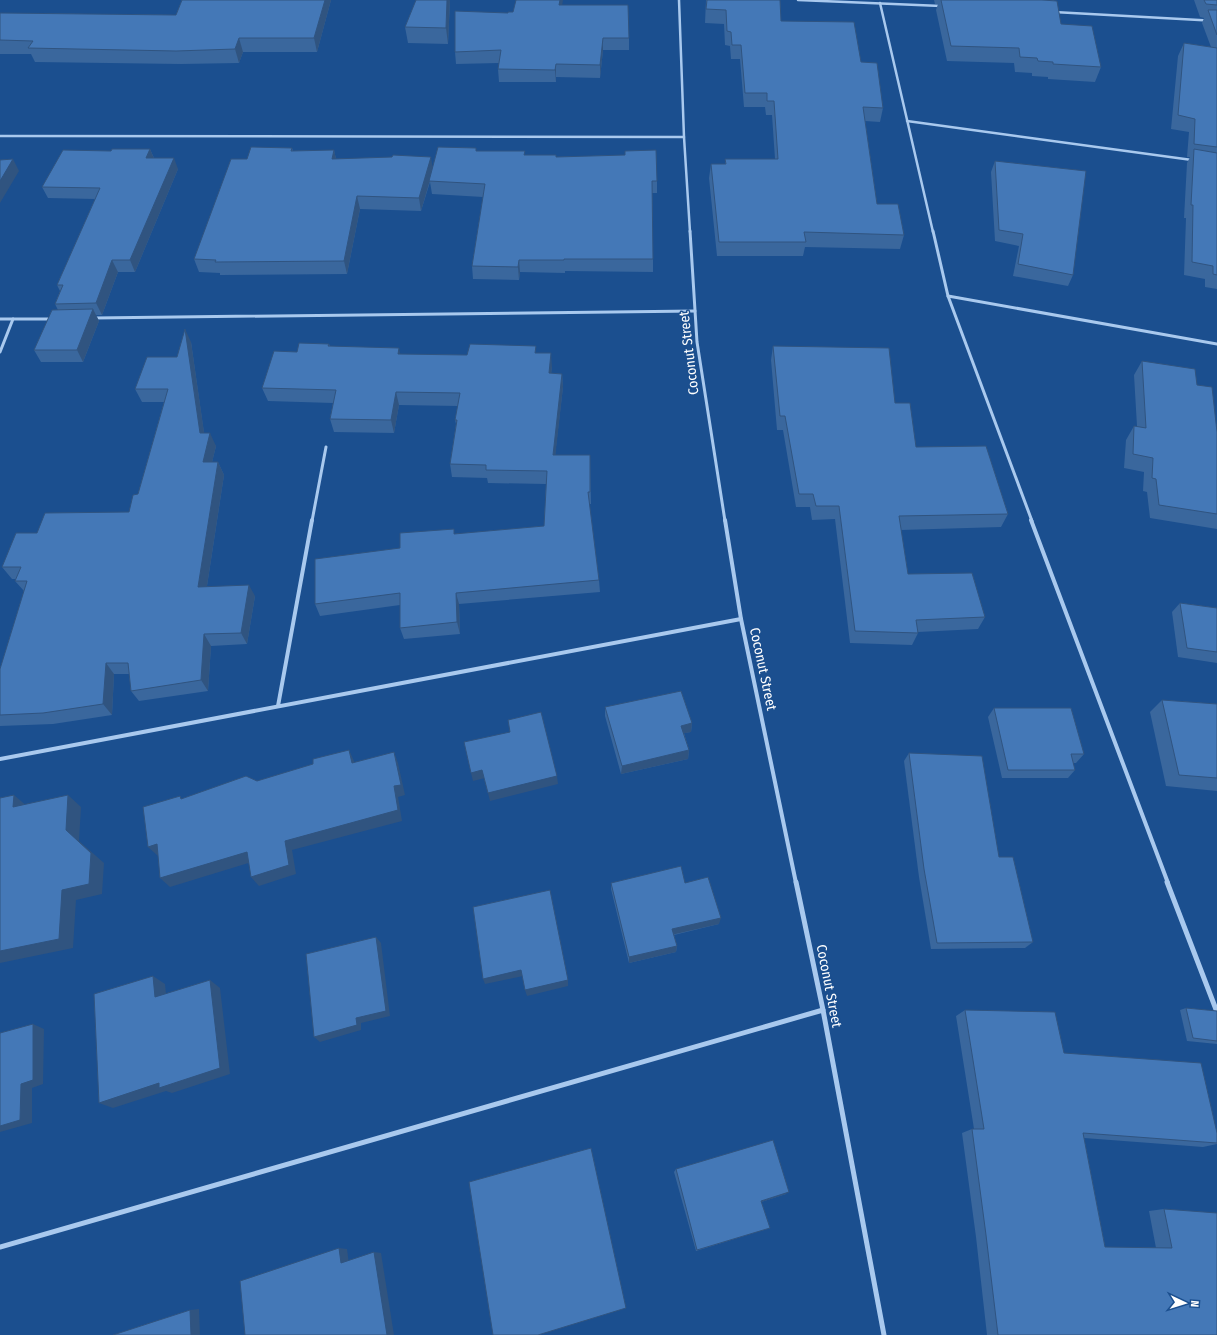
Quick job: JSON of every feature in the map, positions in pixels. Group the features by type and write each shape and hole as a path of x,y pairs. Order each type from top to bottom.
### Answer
{"street":[{"name":"Coconut Street","path":"679,0 684,137 697,342 741,619 823,1010 884,1335"},
{"path":"798,0 943,7"},
{"path":"880,3 948,296 1120,760 1217,1012"},
{"path":"1052,12 1217,21"},
{"path":"907,121 1197,161"},
{"path":"0,136 684,137"},
{"path":"948,296 1217,344"},
{"path":"93,318 695,311"},
{"path":"0,319 61,318"},
{"path":"0,352 13,319"},
{"path":"278,706 326,447"},
{"path":"0,759 741,619"},
{"path":"0,1247 823,1010"}],"building":[{"path":"182,0 325,0 314,38 239,38 235,49 176,51 28,48 33,41 0,40 0,13 176,15"},
{"path":"416,0 447,0 446,28 405,27"},
{"path":"516,0 560,0 559,5 628,5 629,38 603,38 600,65 556,64 555,70 498,69 501,50 455,52 455,11 508,13 513,12"},
{"path":"707,0 780,0 781,21 854,22 861,62 877,63 883,108 863,107 877,204 898,204 904,235 804,232 806,242 719,242 711,164 726,164 725,159 778,159 774,101 767,101 767,93 745,93 741,45 732,45 731,32 727,31 726,10 706,9"},
{"path":"941,0 1057,1 1061,24 1092,26 1101,67 1053,64 1053,62 1038,61 1037,58 1020,57 1019,48 951,46"},
{"path":"1204,0 1217,0 1217,5 1206,4"},
{"path":"1208,10 1217,10 1217,35"},
{"path":"1184,43 1217,48 1217,147 1194,144 1195,119 1178,115"},
{"path":"251,147 292,148 291,151 334,150 332,159 392,157 393,155 431,157 419,198 357,196 344,261 215,262 216,260 194,259 231,159 247,159"},
{"path":"438,147 476,148 476,151 525,151 524,155 556,155 556,157 625,155 625,151 656,150 657,181 652,181 653,259 519,260 518,267 472,266 485,184 429,181"},
{"path":"112,149 150,149 146,158 174,158 130,260 112,260 96,303 55,304 63,285 57,285 100,188 42,187 63,150 111,151"},
{"path":"1194,149 1217,153 1217,275 1213,274 1213,266 1192,262 1193,205 1191,205"},
{"path":"13,159 0,181 0,160"},
{"path":"995,161 1086,171 1073,275 1018,264 1023,234 999,230"},
{"path":"93,309 77,350 34,350 52,310"},
{"path":"185,329 200,433 210,433 203,462 218,462 198,587 249,585 241,633 204,634 201,680 131,691 128,663 106,663 103,704 43,713 0,715 0,669 27,581 15,581 21,567 2,567 16,533 37,533 45,513 129,512 133,495 138,494 168,389 135,389 147,357 177,357"},
{"path":"299,343 329,344 328,346 399,348 398,354 467,355 470,344 536,346 535,353 551,353 549,373 562,374 553,455 590,455 590,492 588,492 599,580 456,593 457,622 400,628 400,593 315,604 315,559 400,548 400,533 454,529 454,534 544,526 547,471 486,470 486,465 450,464 460,393 396,392 391,420 330,419 336,390 262,388 274,351 297,352"},
{"path":"773,346 889,348 895,403 910,403 916,447 986,446 1008,514 899,516 908,574 972,573 985,617 916,620 918,633 855,631 839,506 816,506 813,494 799,494 785,416 780,416"},
{"path":"1142,361 1195,369 1197,385 1212,387 1217,432 1217,514 1159,505 1156,479 1152,478 1153,458 1133,454 1134,426 1146,428"},
{"path":"1180,603 1217,608 1217,652 1187,648"},
{"path":"681,691 692,723 681,726 689,750 622,766 605,707"},
{"path":"1162,700 1217,704 1217,778 1179,775"},
{"path":"994,708 1071,708 1084,754 1071,754 1075,770 1008,770"},
{"path":"541,712 557,776 488,793 482,770 471,773 464,742 510,732 508,720"},
{"path":"349,750 352,763 394,752 401,785 394,786 398,810 285,841 289,865 251,877 247,852 160,878 157,844 148,847 143,807 180,796 181,799 246,776 257,781 313,764 313,759"},
{"path":"909,753 982,756 999,857 1013,857 1033,942 937,943 924,869"},
{"path":"14,795 13,807 68,795 66,830 91,853 89,884 62,890 59,939 0,951 0,798"},
{"path":"681,866 685,883 708,877 721,918 672,929 677,946 629,957 611,883"},
{"path":"550,890 568,980 525,990 521,970 483,979 473,907"},
{"path":"376,937 386,1011 356,1018 357,1025 314,1037 306,954"},
{"path":"153,976 155,997 210,980 220,1068 159,1088 159,1083 99,1103 94,994"},
{"path":"1186,1008 1217,1011 1217,1041 1193,1038"},
{"path":"965,1010 1055,1012 1064,1053 1201,1063 1217,1133 1217,1143 1083,1133 1105,1247 1172,1248 1164,1209 1217,1213 1217,1335 998,1335 972,1129 984,1129"},
{"path":"33,1024 33,1080 21,1084 20,1120 0,1126 0,1033"},
{"path":"773,1140 789,1192 761,1201 770,1228 697,1250 676,1169"},
{"path":"591,1148 626,1308 538,1335 493,1335 469,1182"},
{"path":"339,1248 341,1263 374,1252 387,1335 245,1335 240,1281"},
{"path":"190,1310 191,1335 113,1335"}]}
